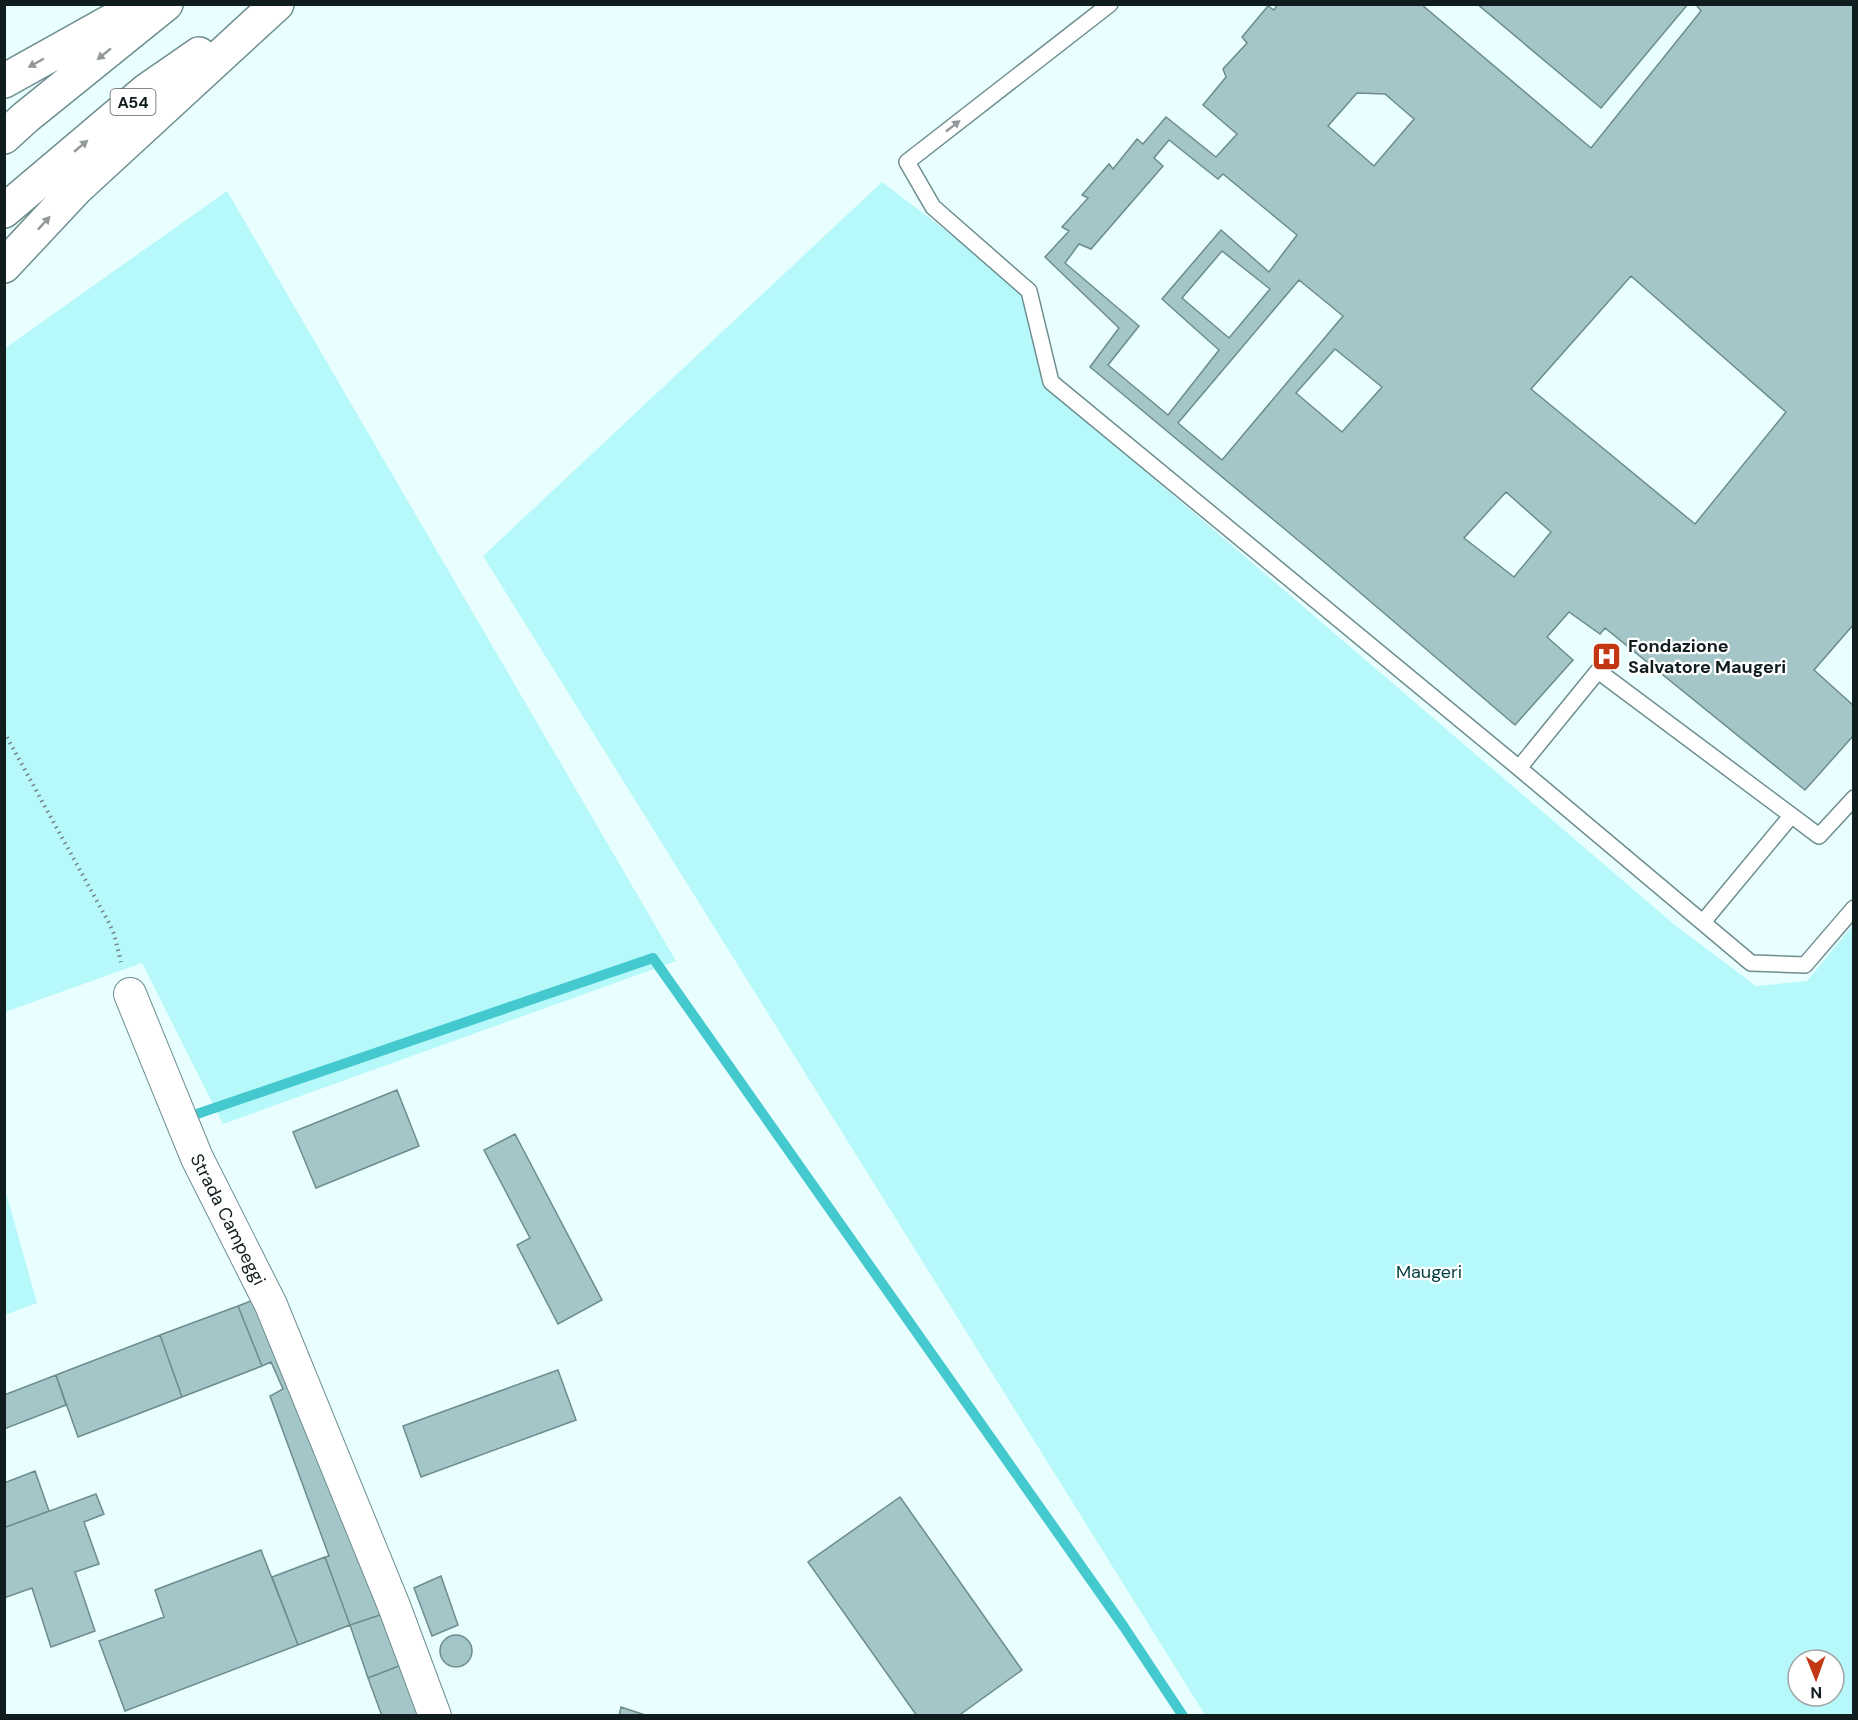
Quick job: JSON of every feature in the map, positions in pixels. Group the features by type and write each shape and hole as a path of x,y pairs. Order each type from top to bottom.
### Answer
{"highway":[{"path":"4,81 142,4"},
{"path":"12,128 166,4"},
{"name":"A54","path":"4,211 147,90 270,4"},
{"path":"4,266 77,188 278,4"}],"street":[{"name":"Strada Campeggi","path":"130,994 197,1158 271,1305 394,1606 435,1716"}],"lane":[{"path":"1110,4 907,162 933,207 1029,291 1051,382 1519,768 1751,963 1805,965 1854,908"},
{"path":"1519,768 1598,671 1819,836 1854,798"},
{"path":"1703,922 1791,816"}],"path":[{"path":"4,732 109,923 130,994"}],"green space":[{"name":"Maugeri","path":"882,182 1028,293 1047,387 1676,926 1756,986 1807,981 1853,925 1853,1715 1205,1715 483,556"},
{"path":"227,191 676,961 223,1124 142,963 5,1012 4,349"},
{"path":"5,1189 37,1303 4,1315"}],"building":[{"name":"Fondazione Salvatore Maugeri","path":"1278,4 1854,4 1854,624 1814,670 1854,706 1854,735 1805,790 1605,628 1600,634 1569,612 1547,637 1573,660 1515,725 1090,367 1119,328 1045,257 1069,231 1062,227 1088,198 1082,195 1109,164 1113,169 1137,139 1143,144 1166,117 1216,157 1237,134 1203,105 1226,77 1223,69 1247,43 1242,37 1268,6 1274,10","holes":["1357,93 1385,94 1414,119 1374,166 1328,126","1222,251 1270,289 1229,338 1182,298","1631,276 1786,412 1695,524 1531,389","1335,349 1382,387 1342,432 1296,393","1506,492 1551,532 1514,577 1464,538"]},
{"path":"1421,4 1477,4 1601,108 1688,4 1698,4 1701,11 1591,148"},
{"path":"1169,140 1218,179 1223,174 1297,235 1269,272 1221,230 1162,299 1219,350 1168,415 1108,365 1139,326 1065,263 1079,244 1091,249 1163,166 1154,158"},
{"path":"1299,280 1343,316 1222,460 1178,423"},
{"path":"397,1090 419,1146 316,1188 293,1132"},
{"path":"515,1134 602,1300 558,1324 517,1245 530,1238 484,1150"},
{"path":"261,1297 386,1613 350,1625 325,1557 329,1556 270,1396 283,1389 271,1362 262,1366 238,1306"},
{"path":"238,1306 262,1366 182,1397 160,1335"},
{"path":"160,1335 182,1397 78,1437 56,1375"},
{"path":"558,1370 576,1420 421,1477 403,1426"},
{"path":"56,1375 66,1405 4,1429 4,1395"},
{"path":"35,1471 49,1511 6,1527 4,1483"},
{"path":"96,1494 104,1514 84,1522 99,1564 75,1572 95,1631 51,1647 32,1588 4,1598 4,1522 6,1527"},
{"path":"900,1497 1022,1670 958,1716 917,1716 808,1562"},
{"path":"261,1550 298,1645 125,1711 99,1641 164,1617 155,1590"},
{"path":"325,1557 350,1625 298,1645 272,1577"},
{"path":"441,1576 458,1625 432,1636 414,1588"},
{"path":"386,1613 404,1664 368,1678 350,1625"},
{"path":"456,1635 467,1640 472,1651 467,1662 456,1667 445,1662 440,1651 445,1640"},
{"path":"404,1664 423,1716 382,1716 368,1678"},
{"path":"621,1707 648,1716 619,1716"}],"waterway":[{"path":"191,1116 653,958 1124,1627 1183,1716"}],"place":[{"name":"Fondazione Salvatore Maugeri","path":"1607,656"}]}
